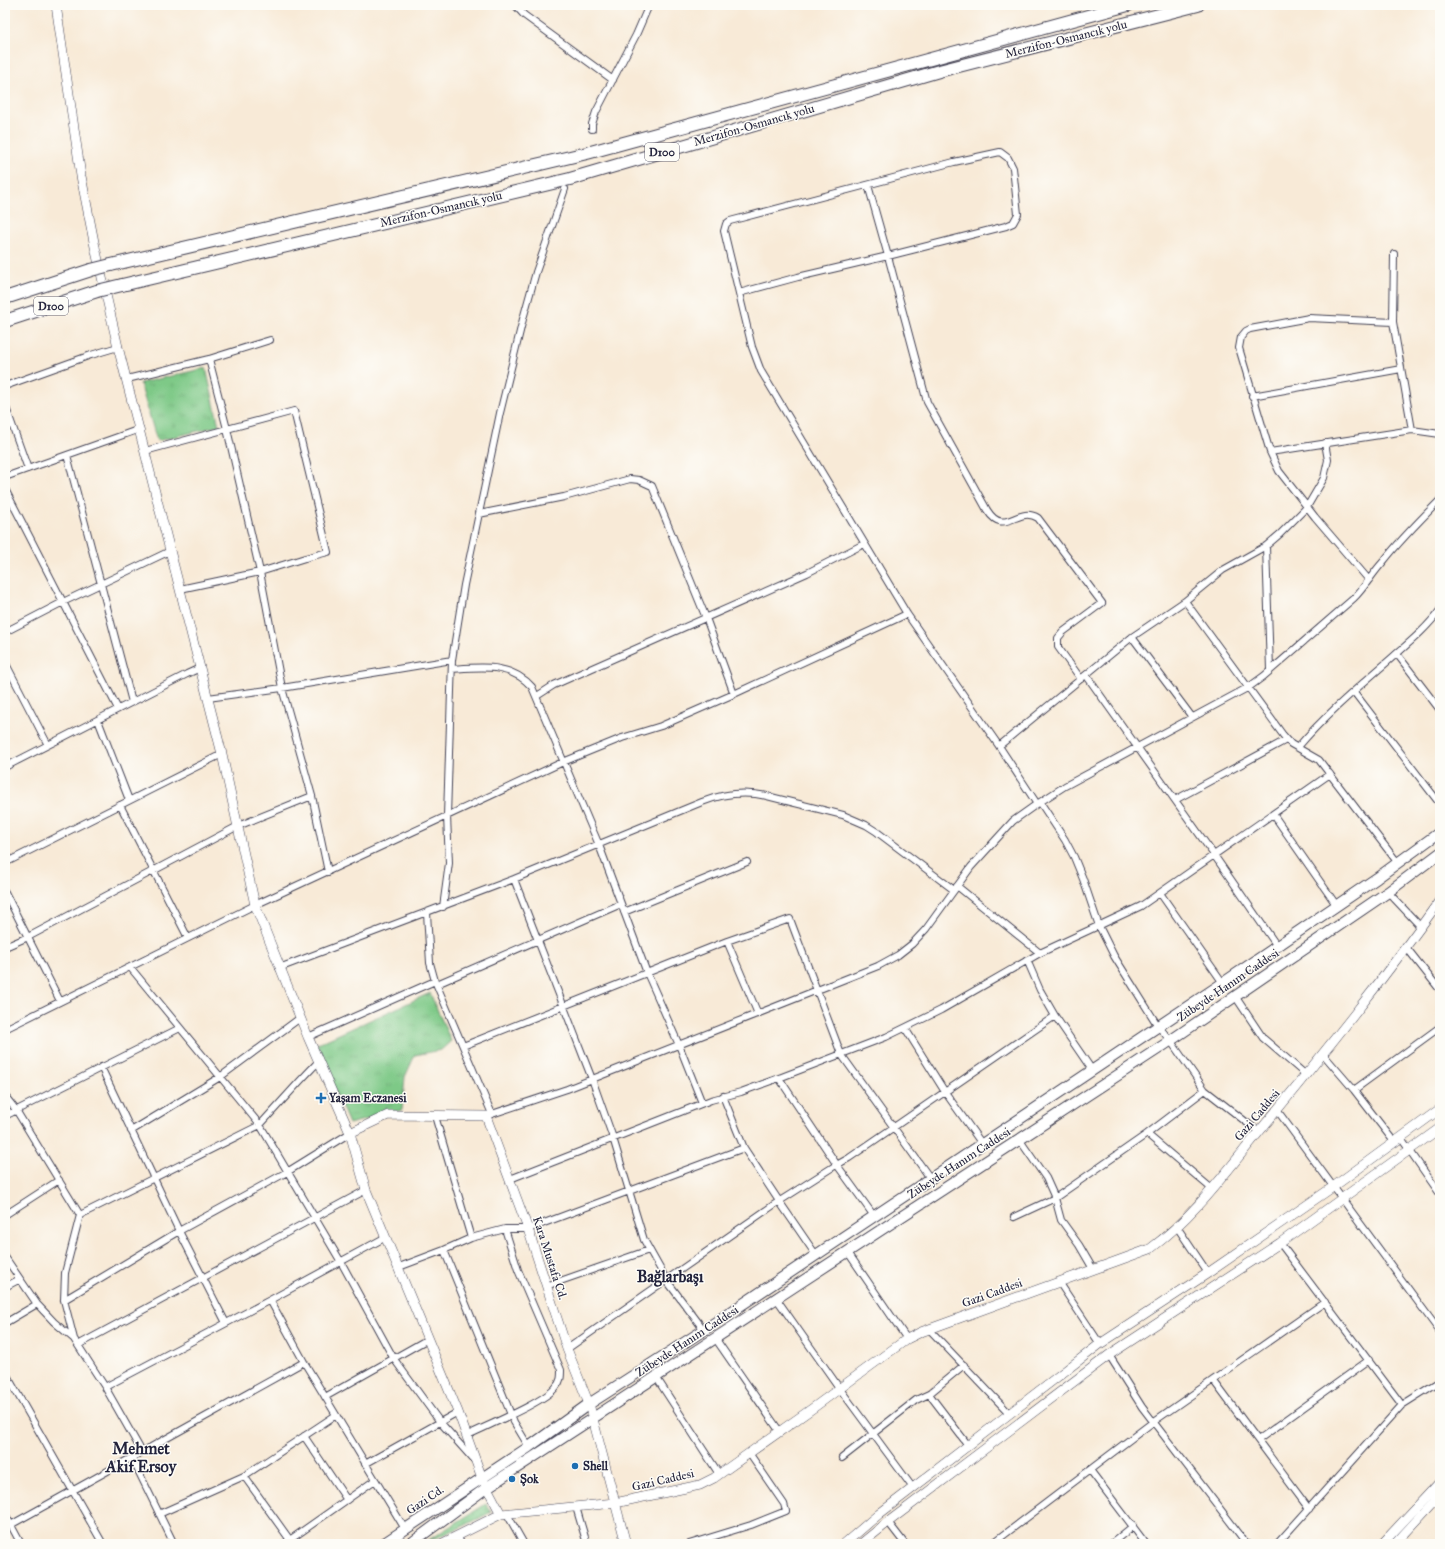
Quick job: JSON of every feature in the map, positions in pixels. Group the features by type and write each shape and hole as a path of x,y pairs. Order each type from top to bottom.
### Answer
{"highway":[{"name":"Merzifon-Osmancık yolu","path":"5,298 111,265 587,153 1128,5"},
{"name":"Merzifon-Osmancık yolu","path":"5,321 97,291 570,179 939,72 1198,5"}],"main road":[{"name":"Gazi Cd.","path":"382,1544 528,1447 589,1404 704,1330 1223,983 1337,906 1440,832"},
{"name":"Zübeyde Hanım Caddesi","path":"486,1488 1170,1040 1388,892 1440,853"},
{"path":"410,1544 486,1488"}],"street":[{"path":"56,5 81,176 95,247 118,347 222,754 255,905 318,1062 350,1133 366,1190 458,1412 486,1488 524,1544"},
{"path":"514,5 524,15 613,80"},
{"path":"592,130 594,118 636,35 649,5"},
{"path":"739,293 1013,223 1018,214 1013,168 1008,158 1000,152 730,221 726,224 724,231 752,347 762,371 907,614 1065,840 1084,879 1099,926 1114,956 1158,1026 1170,1040 1204,1090 1259,1132"},
{"path":"868,185 927,402 987,510 995,520 1002,522 1009,521 1023,514 1031,514 1038,518 1102,603 1063,632 1058,638 1058,647 1138,747 1276,946"},
{"path":"443,907 449,863 447,816 452,660 464,585 500,413 523,319 536,272 565,188"},
{"path":"1394,254 1393,322 1412,430"},
{"path":"1369,580 1307,507 1279,471 1270,452 1252,396 1239,344 1241,337 1246,331 1309,318 1393,322"},
{"path":"127,379 209,359 270,340"},
{"path":"5,386 91,355 118,347"},
{"path":"209,359 227,429 260,572 282,688 312,796 328,872"},
{"path":"1252,396 1401,369"},
{"path":"5,406 28,469"},
{"path":"145,451 294,411 328,552 260,572 180,588"},
{"path":"5,477 140,429"},
{"path":"1270,452 1412,430 1440,434"},
{"path":"999,746 1132,637 1185,601 1223,570 1266,546 1280,534 1307,507 1324,478 1328,460 1325,443"},
{"path":"67,454 132,702"},
{"path":"479,514 564,497 630,480 639,480 652,486 706,618 734,694"},
{"path":"5,489 118,709"},
{"path":"64,1300 179,1231 287,1172 350,1133 388,1116 489,1115 592,1079 680,1045 878,966 898,955 912,944 926,929 971,867 1013,822 1038,803 1249,687 1354,598 1364,588 1382,562 1416,523 1440,500"},
{"path":"537,696 554,685 807,574 864,544"},
{"path":"1266,546 1270,670"},
{"path":"5,632 101,583 170,551"},
{"path":"1185,601 1249,687 1286,740 1319,760 1398,863"},
{"path":"1298,747 1354,692 1424,628 1440,610"},
{"path":"5,1029 255,905 563,762 622,738 661,726 907,614"},
{"path":"1132,637 1192,717"},
{"path":"1397,654 1440,710"},
{"path":"208,698 282,688 452,660"},
{"path":"5,662 48,745"},
{"path":"5,767 200,668"},
{"path":"452,669 480,668 512,672 526,681 537,696 598,845 647,972 680,1045 702,1103"},
{"path":"1354,692 1440,804"},
{"path":"98,720 130,800"},
{"path":"1175,800 1286,740"},
{"path":"5,862 222,754"},
{"path":"510,1179 702,1103 779,1078 886,1037 941,1010 1040,953 1141,906 1330,774"},
{"path":"279,968 443,907 712,798 734,793 756,794 836,814 866,825 955,888 1040,953"},
{"path":"5,947 28,937 238,826 312,796"},
{"path":"120,806 152,871 188,938"},
{"path":"1273,814 1337,906"},
{"path":"624,912 747,862"},
{"path":"514,879 592,1079 613,1138 644,1240 667,1280 704,1330"},
{"path":"5,892 60,1001"},
{"path":"1388,892 1421,927"},
{"path":"1160,893 1223,983"},
{"name":"Gazi Caddesi","path":"441,1544 459,1540 504,1514 615,1503 700,1485 720,1474 780,1432 907,1339 929,1328 1150,1249 1170,1234 1196,1208 1212,1189 1385,976 1440,900"},
{"path":"308,1037 436,982 538,941 621,904"},
{"path":"426,913 430,963 436,982 463,1046 489,1115"},
{"path":"463,1046 647,972 727,941 790,919 841,1054 930,1178"},
{"path":"727,941 758,1014"},
{"path":"1406,947 1440,990"},
{"path":"1027,960 1040,990 1055,1016 1092,1070"},
{"path":"130,967 260,1125 341,1262 394,1359 440,1422 476,1463"},
{"path":"1235,996 1263,1038 1306,1074"},
{"path":"567,1349 779,1201 849,1158 1055,1016"},
{"path":"131,1131 220,1077 300,1018"},
{"path":"1354,1090 1440,1027"},
{"path":"5,1116 180,1028"},
{"path":"904,1028 945,1092 982,1144"},
{"path":"1323,1054 1398,1141 1409,1150 1440,1194"},
{"path":"80,1215 260,1125 318,1062"},
{"path":"101,1067 179,1231 226,1323"},
{"path":"779,1078 837,1165 874,1216"},
{"path":"1014,1217 1055,1198 1147,1134 1204,1090"},
{"path":"5,1096 16,1110 80,1215 65,1273 64,1300 74,1339"},
{"path":"723,1096 744,1148 816,1254"},
{"path":"844,1544 879,1514 1100,1344 1208,1274 1398,1141 1440,1109"},
{"path":"1277,1110 1440,1332"},
{"name":"Kara Mustafa Cd.","path":"489,1115 567,1349 589,1404 626,1544"},
{"path":"435,1116 471,1238"},
{"path":"861,1544 1109,1355 1280,1243 1440,1128"},
{"path":"1147,1134 1212,1189"},
{"path":"1019,1139 1046,1178 1055,1198 1061,1220 1079,1245 1093,1269"},
{"path":"399,1267 471,1238 505,1229 528,1229 744,1148"},
{"path":"5,1215 59,1180"},
{"path":"78,1345 366,1190"},
{"path":"1178,1226 1208,1274"},
{"path":"466,1436 512,1414 550,1393 556,1388 561,1379 561,1370 518,1270 505,1229"},
{"path":"105,1387 386,1237"},
{"path":"1280,1243 1402,1405"},
{"path":"444,1250 514,1422 528,1447"},
{"path":"546,1286 649,1250"},
{"path":"847,1252 907,1339"},
{"path":"5,1257 37,1304 54,1322 74,1339 105,1387 142,1452"},
{"path":"5,1287 20,1279"},
{"path":"1059,1282 1100,1344"},
{"path":"776,1298 840,1389 913,1488"},
{"path":"270,1300 304,1362 405,1529"},
{"path":"992,1544 1153,1422 1325,1302"},
{"path":"5,1323 37,1304"},
{"path":"929,1328 1009,1413"},
{"path":"715,1338 780,1432"},
{"path":"325,1397 428,1339"},
{"path":"1109,1355 1153,1422 1248,1544"},
{"path":"1258,1440 1368,1360"},
{"path":"8,1526 304,1362"},
{"path":"842,1458 916,1400 929,1394 964,1365"},
{"path":"656,1376 720,1474"},
{"path":"6,1377 103,1544"},
{"path":"1213,1380 1309,1509"},
{"path":"1277,1544 1402,1405 1440,1381"},
{"path":"929,1394 968,1446"},
{"path":"365,1464 458,1412"},
{"path":"159,1514 244,1476 336,1415"},
{"path":"304,1436 347,1500"},
{"path":"689,1544 751,1525 786,1511 784,1504 749,1453"},
{"path":"132,1458 171,1543"},
{"path":"1090,1470 1146,1544"},
{"path":"244,1476 290,1540"},
{"path":"284,1544 375,1480"},
{"path":"1382,1544 1440,1482"},
{"path":"1395,1544 1440,1495"},
{"path":"576,1507 587,1544"},
{"path":"5,1514 8,1526 21,1544"},
{"path":"888,1522 905,1544"},
{"path":"1111,1544 1133,1526"}],"green space":[{"path":"206,368 219,426 157,441 140,383"},
{"path":"430,993 451,1041 441,1050 415,1055 405,1077 402,1110 349,1124 315,1045"},
{"path":"486,1504 491,1512 466,1525 422,1544"}],"place":[{"name":"Yaşam Eczanesi","path":"321,1098"},
{"name":"Shell","path":"575,1466"},
{"name":"Şok","path":"512,1479"}],"district":[{"name":"Bağlarbaşı","path":"670,1276"},
{"name":"Mehmet Akif Ersoy","path":"141,1457"}]}
